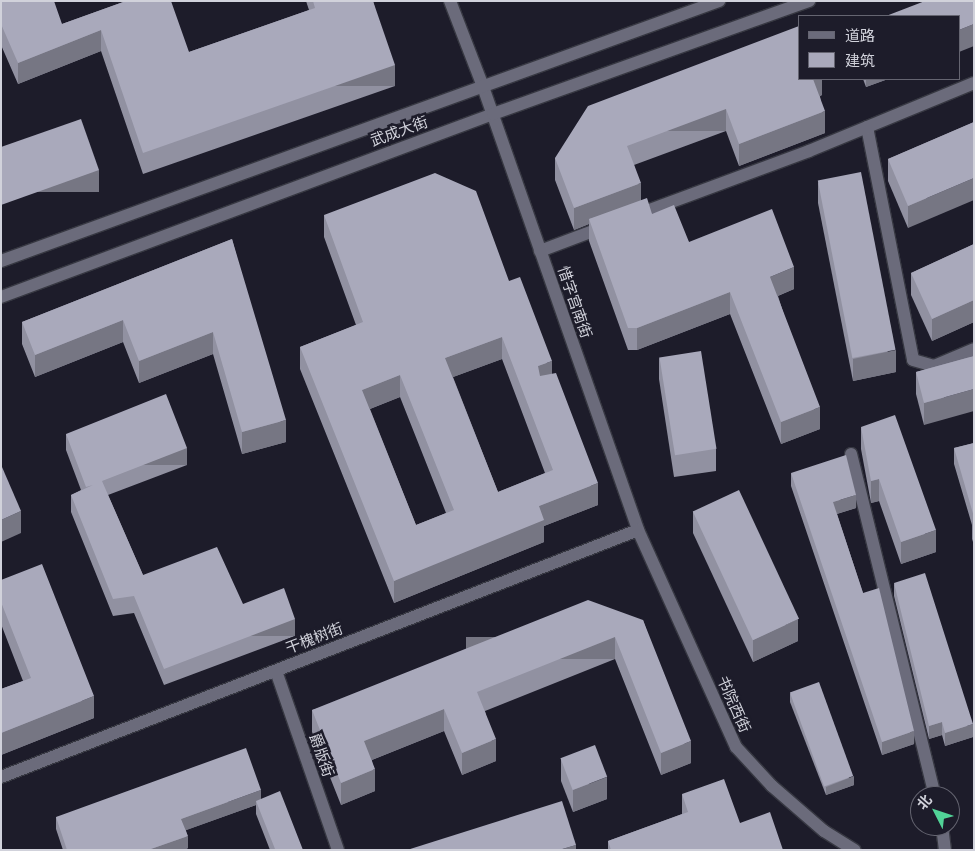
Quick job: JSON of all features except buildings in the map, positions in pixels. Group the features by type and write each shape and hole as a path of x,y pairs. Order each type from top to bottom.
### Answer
{"street":[{"name":"惜字宫南街","path":"450,1 493,114 638,530"},
{"name":"武成大街","path":"1,261 482,84 719,1"},
{"name":"武成大街","path":"1,297 493,114 809,1"},
{"path":"540,251 867,127 974,83"},
{"path":"867,127 913,360 934,366 974,349"},
{"path":"851,454 933,786"},
{"name":"干槐树街","path":"1,777 638,530"},
{"name":"书院西街","path":"638,530 736,746 772,786 824,831 856,850"},
{"name":"爵版街","path":"276,670 338,850"},
{"path":"943,836 945,850"}]}
